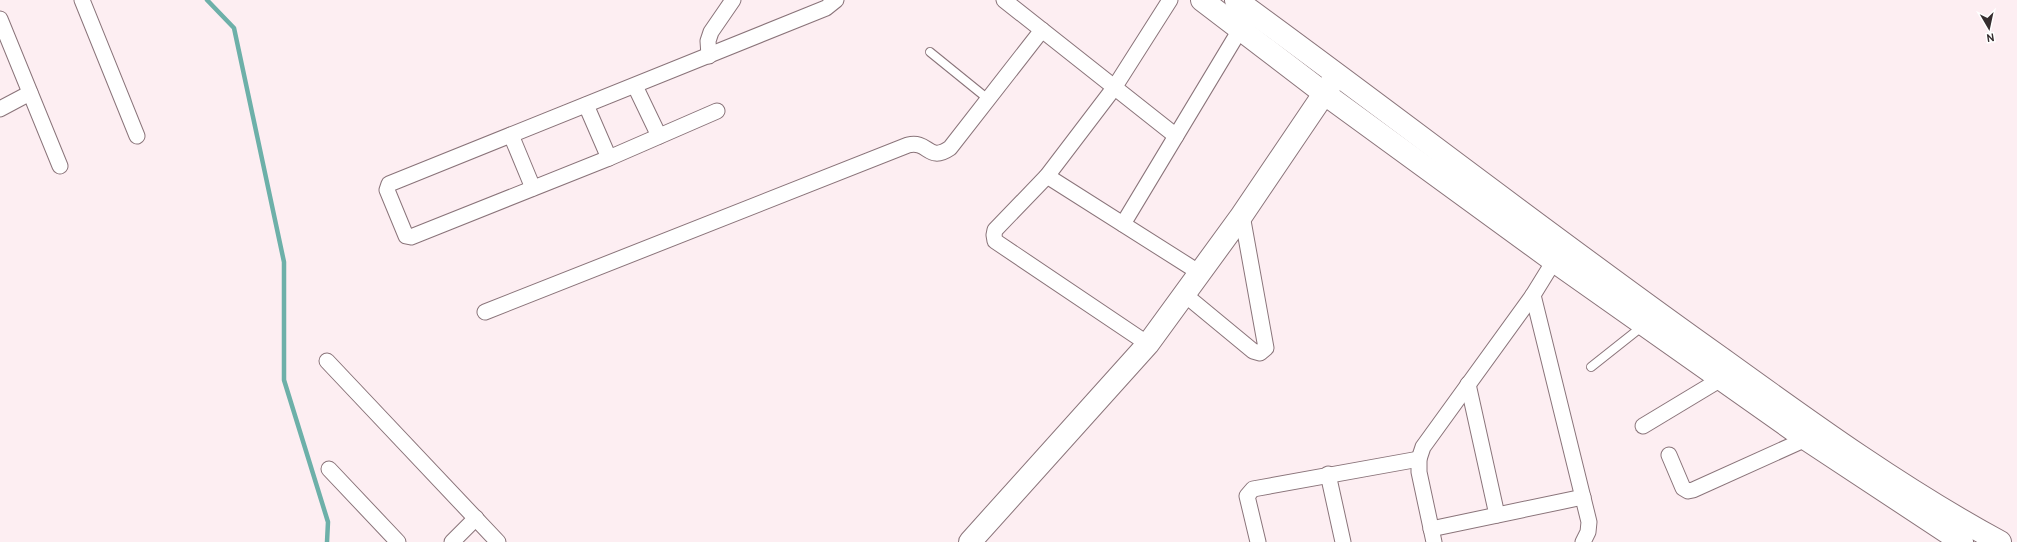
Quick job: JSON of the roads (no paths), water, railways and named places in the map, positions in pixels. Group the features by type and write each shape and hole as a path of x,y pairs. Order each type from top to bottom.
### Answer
{"main road":[{"path":"1202,0 1241,28 1325,94 1554,261 1806,439 2000,542"},
{"path":"1236,0 1962,542"},
{"path":"970,542 1148,344 1242,215 1337,75"}],"street":[{"path":"82,0 137,136"},
{"path":"709,56 708,41 711,32 733,0"},
{"path":"717,111 609,158 411,237 406,236 387,190 389,184 826,8 836,0"},
{"path":"1004,0 1176,136"},
{"path":"1148,344 996,241 994,235 996,230 1047,176 1114,88 1170,0"},
{"path":"0,19 60,166"},
{"path":"1123,224 1241,28"},
{"path":"485,312 908,145 919,144 933,153 943,153 950,148 1042,30"},
{"path":"635,86 659,136"},
{"path":"0,109 30,93"},
{"path":"586,105 609,158"},
{"path":"511,135 533,188"},
{"path":"1047,176 1200,273"},
{"path":"1184,294 1253,351 1260,353 1266,348 1242,215"},
{"path":"1554,261 1533,295 1423,447 1419,459 1419,472 1432,535 1497,515 1583,497"},
{"path":"1533,295 1589,522 1588,532 1583,542"},
{"path":"326,361 498,542"},
{"path":"1643,426 1721,379"},
{"path":"1468,384 1497,515"},
{"path":"1669,455 1683,488 1688,491 1806,439"},
{"path":"1258,542 1247,496 1249,491 1264,485 1419,459"},
{"path":"329,469 398,542"},
{"path":"1328,474 1343,542"},
{"path":"452,542 476,518"}],"lane":[{"path":"930,52 988,99"},
{"path":"1591,367 1644,325"}],"waterway":[{"path":"207,0 234,28 284,262 284,380 328,522 327,542"}]}
